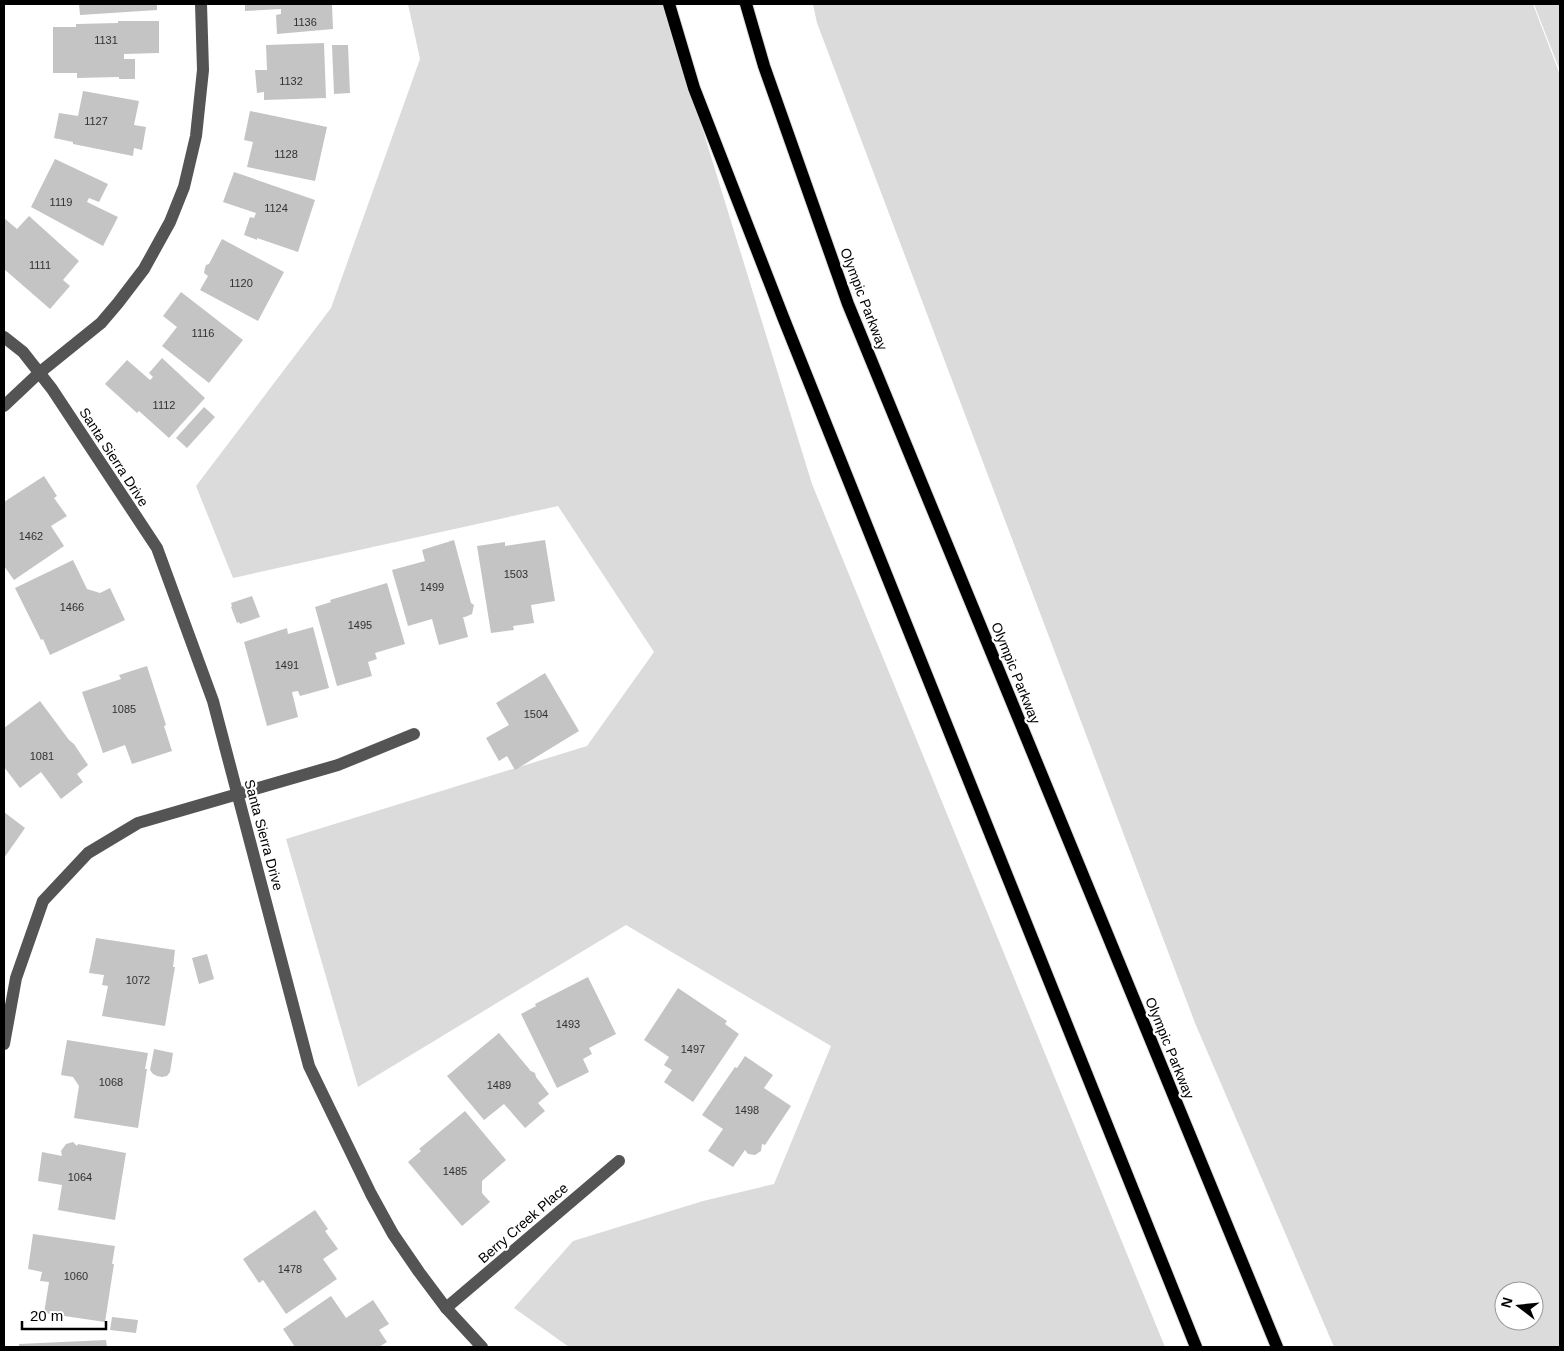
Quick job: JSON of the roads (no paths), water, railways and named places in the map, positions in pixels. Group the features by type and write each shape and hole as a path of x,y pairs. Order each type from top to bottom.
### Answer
{"main road":[{"path":"668,4 694,88 768,280 1196,1347"},
{"name":"Olympic Parkway","path":"746,4 764,66 848,304 1277,1347"}],"street":[{"path":"4,406 39,373 101,323 144,269 170,222 184,187 196,136 203,70 201,4"},
{"name":"Santa Sierra Drive","path":"4,337 23,352 52,389 157,548 213,701 309,1066 371,1194 393,1234 446,1308 482,1347"},
{"path":"4,1044 16,978 43,901 88,853 138,823 338,765 414,734"},
{"name":"Berry Creek Place","path":"446,1308 619,1161"}]}
